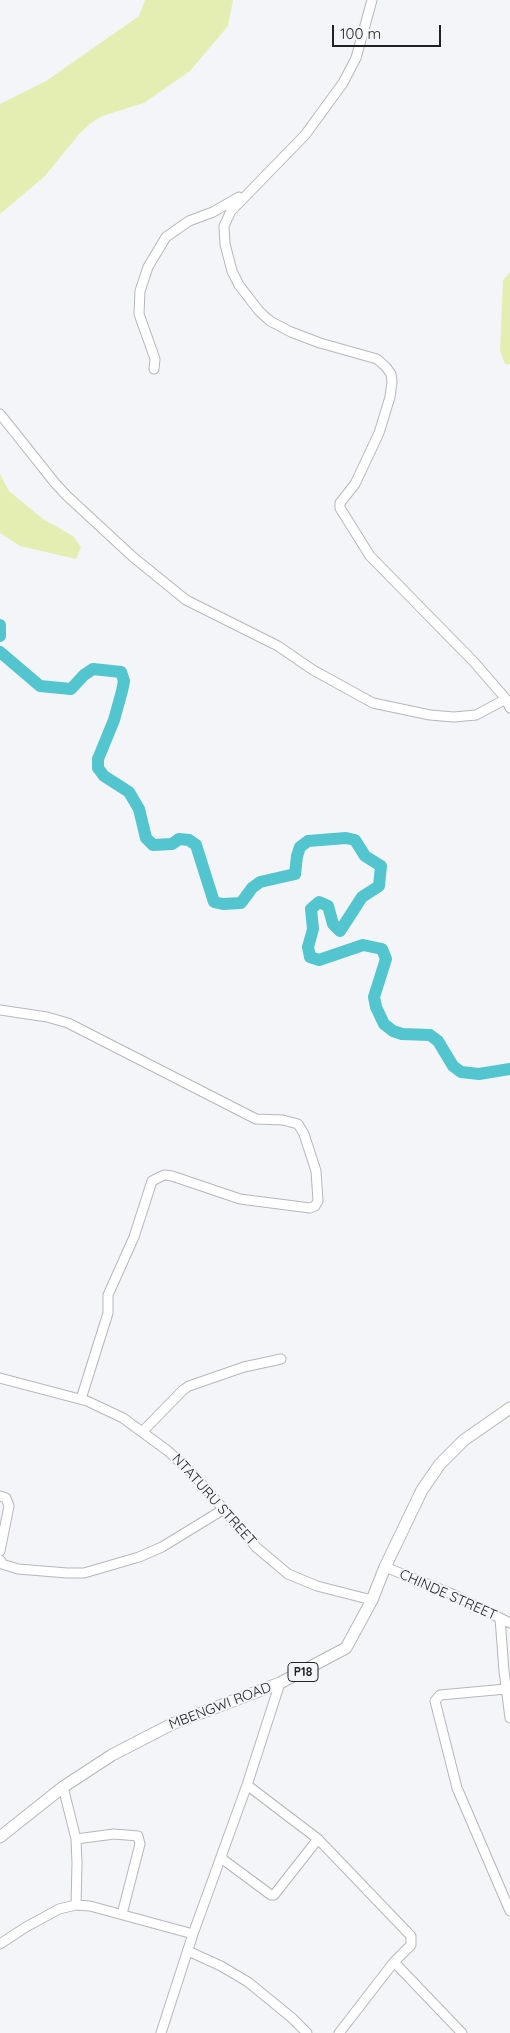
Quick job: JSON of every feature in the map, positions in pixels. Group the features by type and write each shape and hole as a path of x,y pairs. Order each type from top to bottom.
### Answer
{"main road":[{"name":"MBENGWI ROAD","path":"0,1837 63,1787 112,1755 172,1724 280,1683 346,1648 372,1600 385,1567 422,1490 440,1464 464,1440 510,1408"}],"street":[{"path":"0,414 61,489 133,557 186,600 278,646 313,670 373,703 430,715 454,717 476,715 508,704 474,662 370,556 340,508 340,503 355,484 379,433 390,397 392,382 390,374 382,362 377,359 340,349 291,332 270,321 259,311 232,271 225,244 224,226 231,211 305,135 340,88 356,58 372,0"},
{"path":"154,369 155,359 139,314 140,291 148,267 166,237 189,221 213,212 252,189"},
{"path":"0,1010 47,1017 68,1023 256,1119 283,1120 298,1124 304,1134 316,1171 318,1201 315,1206 310,1208 240,1199 172,1176 164,1175 152,1181 134,1237 108,1295 108,1313 81,1400"},
{"path":"143,1431 189,1386 244,1367 281,1359"},
{"name":"NTATURU STREET","path":"0,1378 100,1406 143,1431 195,1476 256,1547 288,1574 317,1586 372,1600"},
{"path":"0,1496 6,1498 9,1506 0,1551"},
{"path":"0,1560 2,1564 18,1569 68,1574 84,1573 139,1557 162,1547 224,1509"},
{"name":"CHINDE STREET","path":"385,1567 450,1593 510,1623"},
{"path":"500,1618 510,1718"},
{"path":"161,2033 193,1934 247,1785 280,1683"},
{"path":"506,1690 440,1695 435,1701 457,1788 510,1911"},
{"path":"247,1785 318,1839 411,1936 411,1945 394,1962 339,2033"},
{"path":"63,1787 76,1839 78,1863 76,1905"},
{"path":"76,1839 114,1834 138,1836 140,1844 122,1914"},
{"path":"221,1858 271,1895 274,1895 318,1839"},
{"path":"0,1944 59,1909 76,1905 90,1906 193,1934"},
{"path":"188,1951 221,1966 248,1982 292,2018 307,2033"},
{"path":"394,1962 462,2033"}],"green space":[{"path":"145,0 233,0 228,26 190,71 144,103 102,116 90,124 80,133 45,176 0,214 0,104 46,81 139,16"},
{"path":"510,272 510,364 505,364 500,351 503,280"},
{"path":"0,474 9,491 43,519 73,536 81,547 76,559 20,546 0,533"}],"waterway":[{"path":"0,625 0,636"},
{"path":"0,652 40,686 71,689 84,675 93,669 121,672 124,681 122,691 114,720 98,759 98,768 104,776 129,792 139,809 146,838 153,845 172,844 179,839 189,840 196,845 214,902 223,904 241,903 252,888 260,882 295,874 300,847 308,841 346,838 355,840 365,856 381,866 379,886 362,897 340,931 333,924 328,906 319,902 311,909 313,929 308,947 310,957 319,960 363,945 382,949 386,959 374,997 376,1007 384,1024 393,1031 402,1034 430,1035 438,1041 453,1066 461,1072 479,1074 510,1069"}]}
